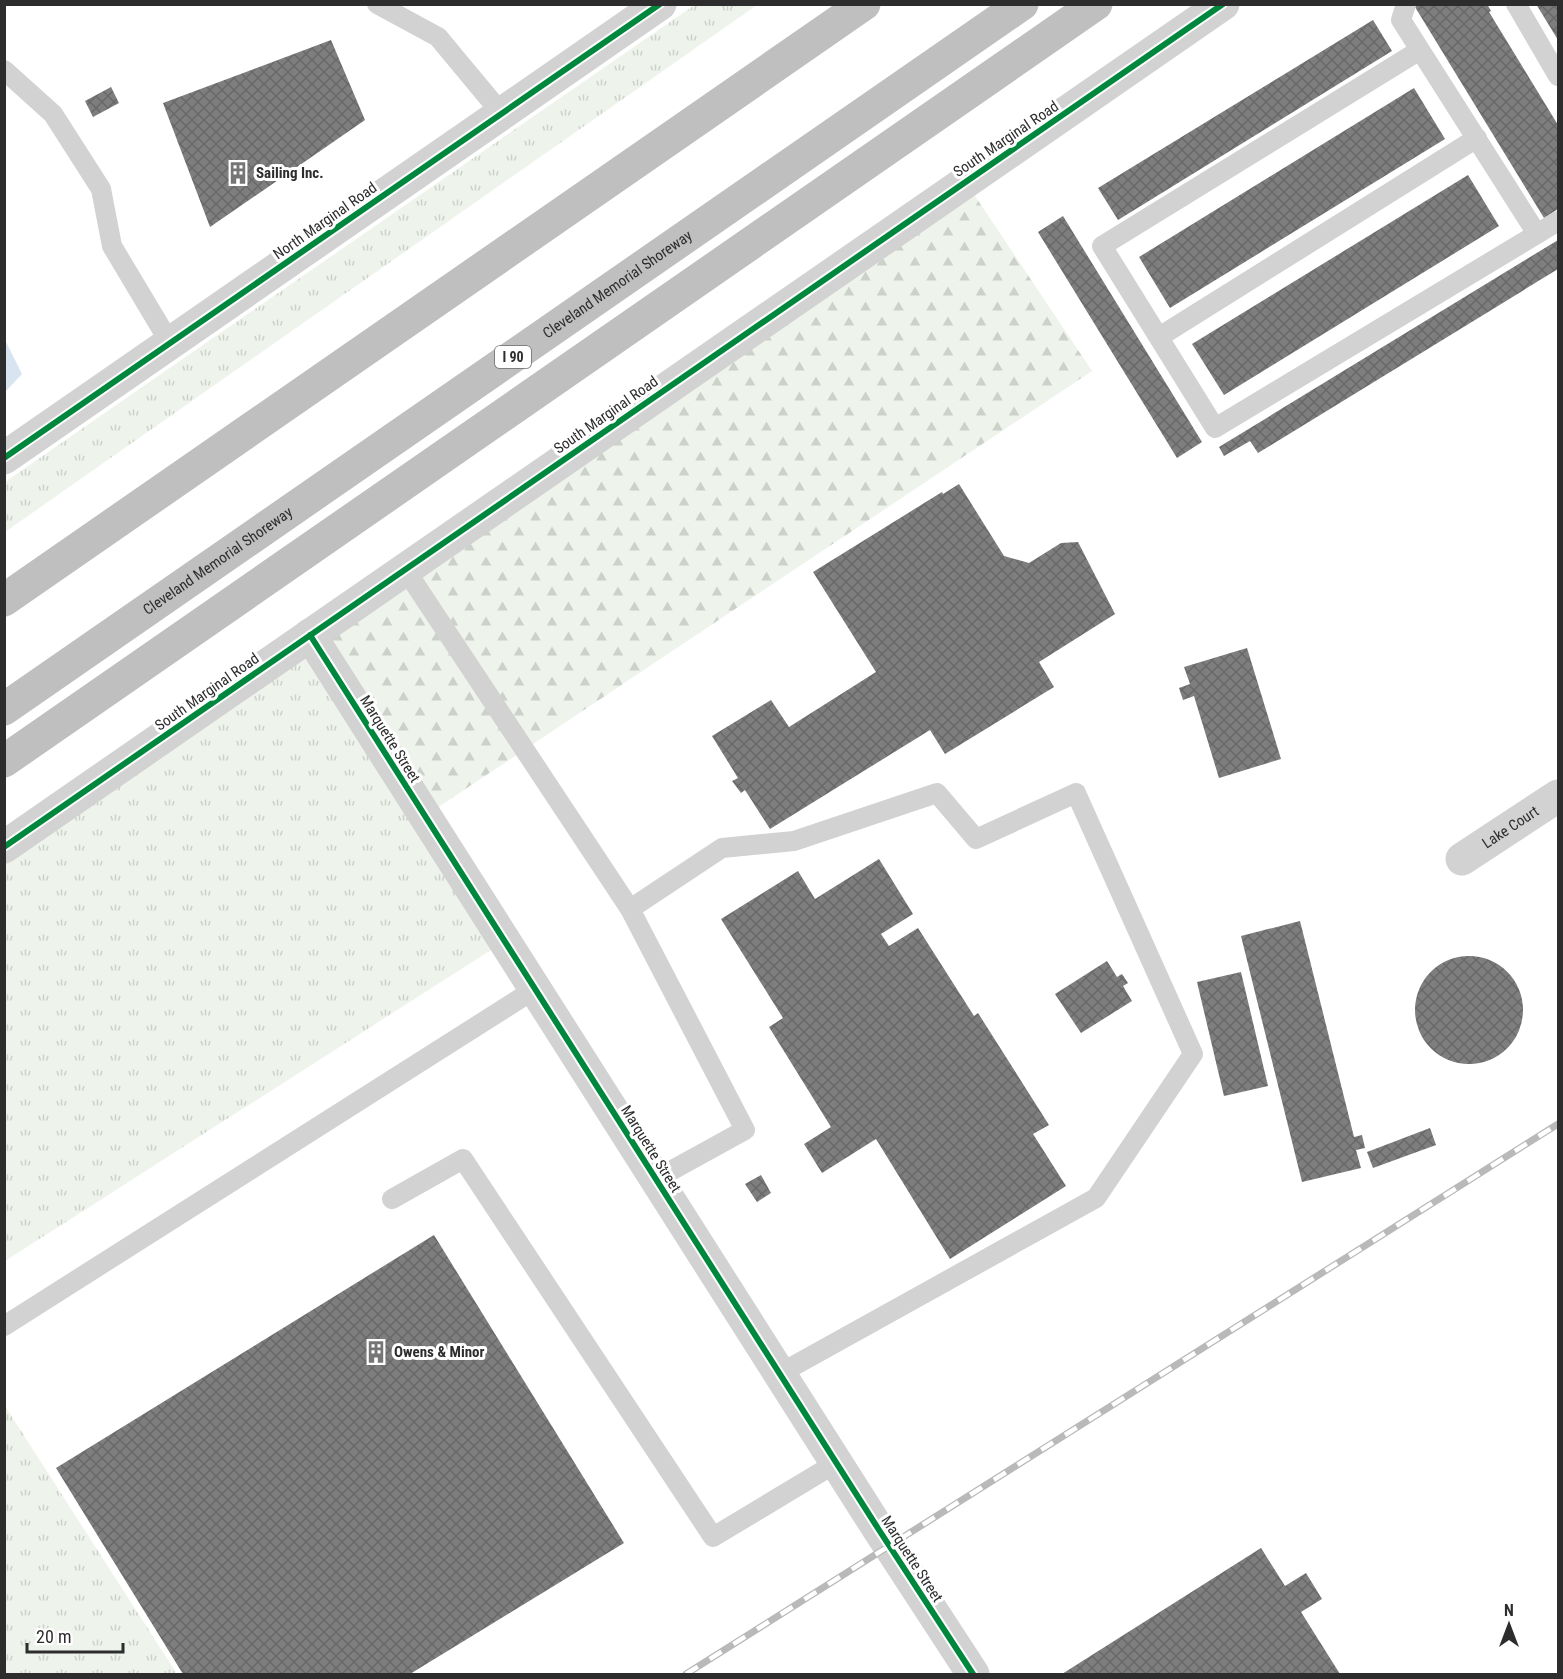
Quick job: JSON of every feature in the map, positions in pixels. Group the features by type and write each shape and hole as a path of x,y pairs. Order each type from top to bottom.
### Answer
{"highway":[{"path":"4,600 864,4"},
{"name":"Cleveland Memorial Shoreway","path":"4,709 1022,4"},
{"path":"4,761 1096,4"}],"street":[{"name":"North Marginal Road","path":"4,458 660,4"},
{"name":"South Marginal Road","path":"4,847 1223,4"},
{"name":"Marquette Street","path":"310,635 779,1374 973,1674"},
{"name":"Lake Court","path":"1462,858 1558,796"}],"lane":[{"path":"377,4 438,38 502,114"},
{"path":"1406,4 1401,20 1537,234"},
{"path":"1516,4 1558,76"},
{"path":"1420,50 1102,246 1215,428 1558,221"},
{"path":"4,70 53,114 101,189 112,246 170,343"},
{"path":"1159,337 1476,138"},
{"path":"405,569 630,909 745,1130 656,1179"},
{"path":"630,909 722,848 794,841 937,793 976,839 1076,793 1193,1054 1096,1198 779,1374"},
{"path":"4,1326 535,989"},
{"path":"392,1199 463,1159 713,1537 836,1463"}],"green space":[{"path":"696,4 757,5 5,532 5,482"},
{"path":"965,181 1092,371 425,816 310,635"},
{"path":"310,635 505,941 5,1261 5,847"},
{"path":"5,1406 177,1674 5,1674"}],"shaded area":[{"path":"5,340 22,374 4,392"}],"building":[{"path":"1419,4 1487,4 1491,11 1489,12 1558,125 1558,209 1544,218 1415,7"},
{"path":"1536,4 1558,4 1558,40"},
{"path":"1373,20 1392,51 1118,220 1098,188"},
{"name":"Sailing Inc.","path":"331,40 365,120 210,227 163,103"},
{"path":"111,87 119,103 93,117 85,101"},
{"path":"1414,88 1445,139 1170,308 1139,257"},
{"path":"1468,175 1499,226 1224,395 1192,344"},
{"path":"1063,216 1202,442 1177,458 1038,232"},
{"path":"1558,240 1558,269 1258,453 1250,441 1224,456 1219,447"},
{"path":"959,484 1004,556 1029,563 1061,543 1078,542 1115,614 1039,662 1054,687 945,754 930,730 770,829 745,790 741,793 732,781 738,778 712,736 771,700 789,727 876,672 813,572 942,492 943,494"},
{"path":"1247,648 1281,759 1219,778 1194,696 1183,700 1179,688 1190,684 1184,667"},
{"path":"879,859 913,914 881,934 889,946 918,928 974,1016 978,1013 1049,1125 1033,1134 1066,1186 950,1259 876,1139 822,1173 804,1144 831,1127 769,1027 783,1018 721,919 798,871 815,899"},
{"path":"1300,921 1354,1137 1362,1135 1365,1148 1356,1150 1361,1168 1302,1182 1241,936"},
{"path":"1469,956 1490,960 1507,972 1519,989 1523,1010 1519,1031 1507,1048 1490,1060 1469,1064 1448,1060 1431,1048 1419,1031 1415,1010 1419,989 1431,972 1448,960"},
{"path":"1107,961 1117,977 1122,974 1128,983 1123,986 1132,1001 1081,1033 1055,994"},
{"path":"1241,972 1268,1086 1224,1096 1197,982"},
{"path":"1430,1128 1436,1145 1373,1168 1367,1152"},
{"path":"761,1175 771,1193 757,1202 745,1184"},
{"name":"Owens & Minor","path":"434,1235 624,1543 410,1674 183,1674 56,1468"},
{"path":"1261,1548 1285,1586 1306,1573 1322,1599 1301,1612 1340,1674 1062,1674"}],"railway":[{"path":"686,1674 1558,1124"}],"cycle path":[{"path":"4,458 660,4"},
{"path":"4,847 1223,4"},
{"path":"310,635 973,1674"}],"place":[{"name":"Sailing Inc.","path":"238,173"},
{"name":"Owens & Minor","path":"376,1352"}]}
